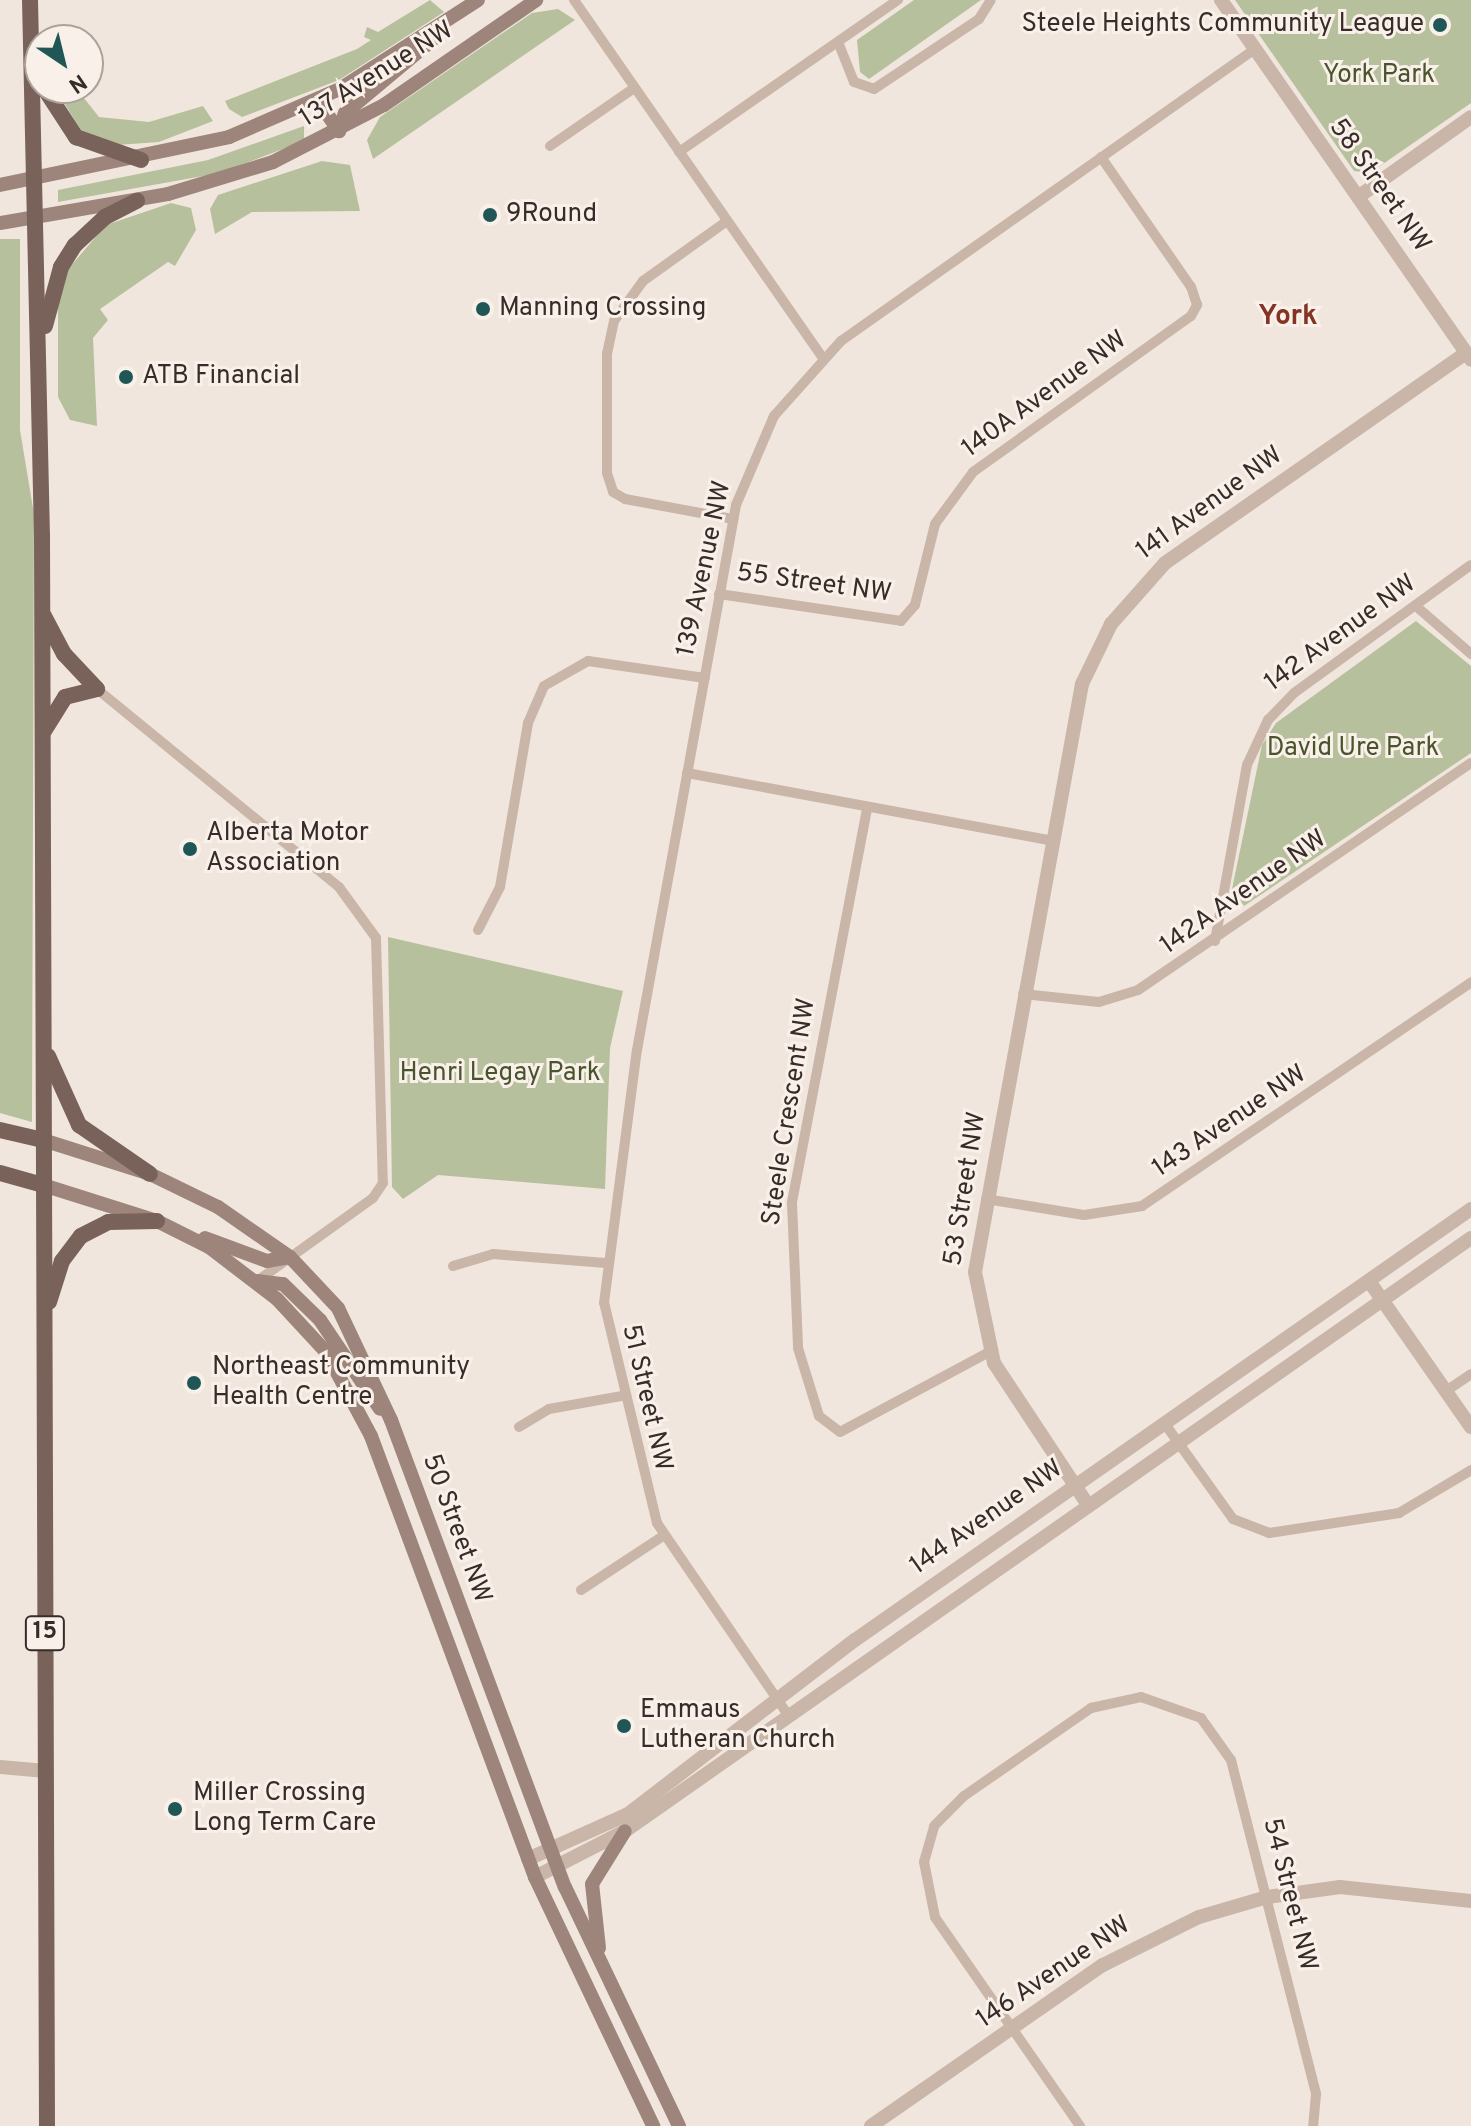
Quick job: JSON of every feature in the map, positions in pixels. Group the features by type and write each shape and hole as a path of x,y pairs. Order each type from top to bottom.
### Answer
{"main road":[{"path":"30,0 32,24"},
{"path":"339,131 345,113 478,0"},
{"name":"137 Avenue NW","path":"0,185 141,160 229,137 318,101 478,0"},
{"name":"137 Avenue NW","path":"0,223 137,201 249,171 339,131 536,0"},
{"path":"318,101 339,131"},
{"path":"35,104 42,611 43,1323"},
{"path":"54,104 76,137 141,160"},
{"path":"39,355 61,267 90,229 137,201"},
{"path":"42,611 64,654 97,689 65,697 42,736"},
{"path":"43,1038 63,1102 79,1125 150,1174"},
{"name":"50 Street NW","path":"0,1130 43,1140 150,1174 218,1207 290,1257 338,1308 391,1420 557,1868 611,1991 679,2126"},
{"name":"50 Street NW","path":"0,1173 162,1223 257,1281 311,1332 352,1395 535,1877 653,2126"},
{"path":"43,1323 62,1261 81,1236 108,1222 162,1223 267,1261 290,1257"},
{"path":"257,1281 283,1284 320,1320 391,1420"},
{"name":"15","path":"43,1323 46,1771"},
{"path":"46,1771 47,2126"},
{"path":"611,1991 592,1884 625,1831"},
{"path":"47,2093 55,2126"}],"street":[{"path":"679,152 898,0"},
{"path":"838,42 854,82 874,89 979,19 991,0"},
{"name":"58 Street NW","path":"1221,0 1468,356"},
{"path":"580,2 634,88 823,358"},
{"name":"139 Avenue NW","path":"637,1050 733,519 774,416 823,358 1255,49"},
{"path":"550,146 634,88"},
{"path":"1358,197 1471,117"},
{"name":"140A Avenue NW","path":"901,621 915,605 935,524 973,472 1187,320 1197,305 1101,157"},
{"path":"727,221 643,281 614,321 606,376 613,492 733,519"},
{"name":"141 Avenue NW","path":"1023,994 1082,684 1111,624 1141,586 1468,356"},
{"name":"142 Avenue NW","path":"1215,941 1258,735 1294,693 1471,565"},
{"name":"55 Street NW","path":"719,594 901,621"},
{"path":"1417,607 1471,654"},
{"path":"478,930 500,887 528,723 551,679 588,661 705,678"},
{"path":"97,689 361,910 376,938 381,974 385,1173 379,1192 257,1281"},
{"name":"142A Avenue NW","path":"1023,994 1111,1000 1215,941 1471,763"},
{"path":"687,773 867,809 1050,840"},
{"name":"Steele Crescent NW","path":"867,809 792,1203 798,1348 819,1416 840,1432 989,1352"},
{"name":"143 Avenue NW","path":"986,1199 1084,1215 1142,1206 1471,982"},
{"name":"53 Street NW","path":"1023,994 975,1272 989,1352 1088,1505"},
{"name":"51 Street NW","path":"637,1050 606,1263 606,1325 621,1396 663,1536 788,1715"},
{"name":"144 Avenue NW","path":"528,1859 628,1814 777,1699 1075,1485 1471,1209"},
{"name":"144 Avenue NW","path":"535,1877 625,1831 1471,1238"},
{"path":"453,1266 493,1254 606,1263"},
{"path":"1369,1281 1471,1427"},
{"path":"1446,1391 1471,1374"},
{"path":"519,1427 549,1409 621,1396"},
{"path":"1165,1424 1233,1519 1269,1533 1399,1513 1471,1470"},
{"path":"581,1590 663,1536"},
{"name":"54 Street NW","path":"1012,2029 935,1917 924,1862 934,1826 950,1807 1080,1714 1127,1697 1180,1706 1227,1751 1267,1897 1315,2120"},
{"path":"0,1767 46,1771"},
{"name":"146 Avenue NW","path":"871,2126 1143,1941 1267,1897 1368,1887 1471,1901"},
{"path":"1012,2029 1080,2126"}],"green space":[{"path":"430,0 444,12 339,80 242,117 229,109 225,101 357,49 371,40 364,37 367,27 378,32"},
{"path":"914,0 981,0 869,79 860,72 857,40"},
{"name":"York Park","path":"1235,0 1471,0 1471,103 1370,173 1354,171"},
{"path":"558,9 575,20 373,159 367,140 380,117 532,13"},
{"path":"65,104 89,104 99,117 149,122 203,106 213,121 159,142 117,145 84,135"},
{"path":"304,126 304,141 220,173 58,202 58,190 208,160"},
{"path":"322,161 350,165 360,211 252,212 215,234 210,209 218,195"},
{"path":"171,203 191,208 196,230 175,266 168,262 100,309 108,320 93,338 97,426 70,420 58,397 58,305 69,268 106,225"},
{"path":"0,239 20,239 20,430 34,514 32,1122 0,1113"},
{"name":"David Ure Park","path":"1416,621 1471,666 1471,753 1244,906 1232,889 1262,745 1276,723"},
{"name":"Henri Legay Park","path":"388,937 623,991 610,1048 605,1189 438,1175 403,1199 392,1187"}],"place":[{"name":"Steele Heights Community League","path":"1440,25"},
{"name":"9Round","path":"490,215"},
{"name":"Manning Crossing","path":"483,309"},
{"name":"ATB Financial","path":"126,377"},
{"name":"Alberta Motor Association","path":"190,849"},
{"name":"Northeast Community Health Centre","path":"194,1383"},
{"name":"Emmaus Lutheran Church","path":"624,1726"},
{"name":"Miller Crossing Long Term Care","path":"175,1809"}],"district":[{"name":"York","path":"1288,317"}]}
